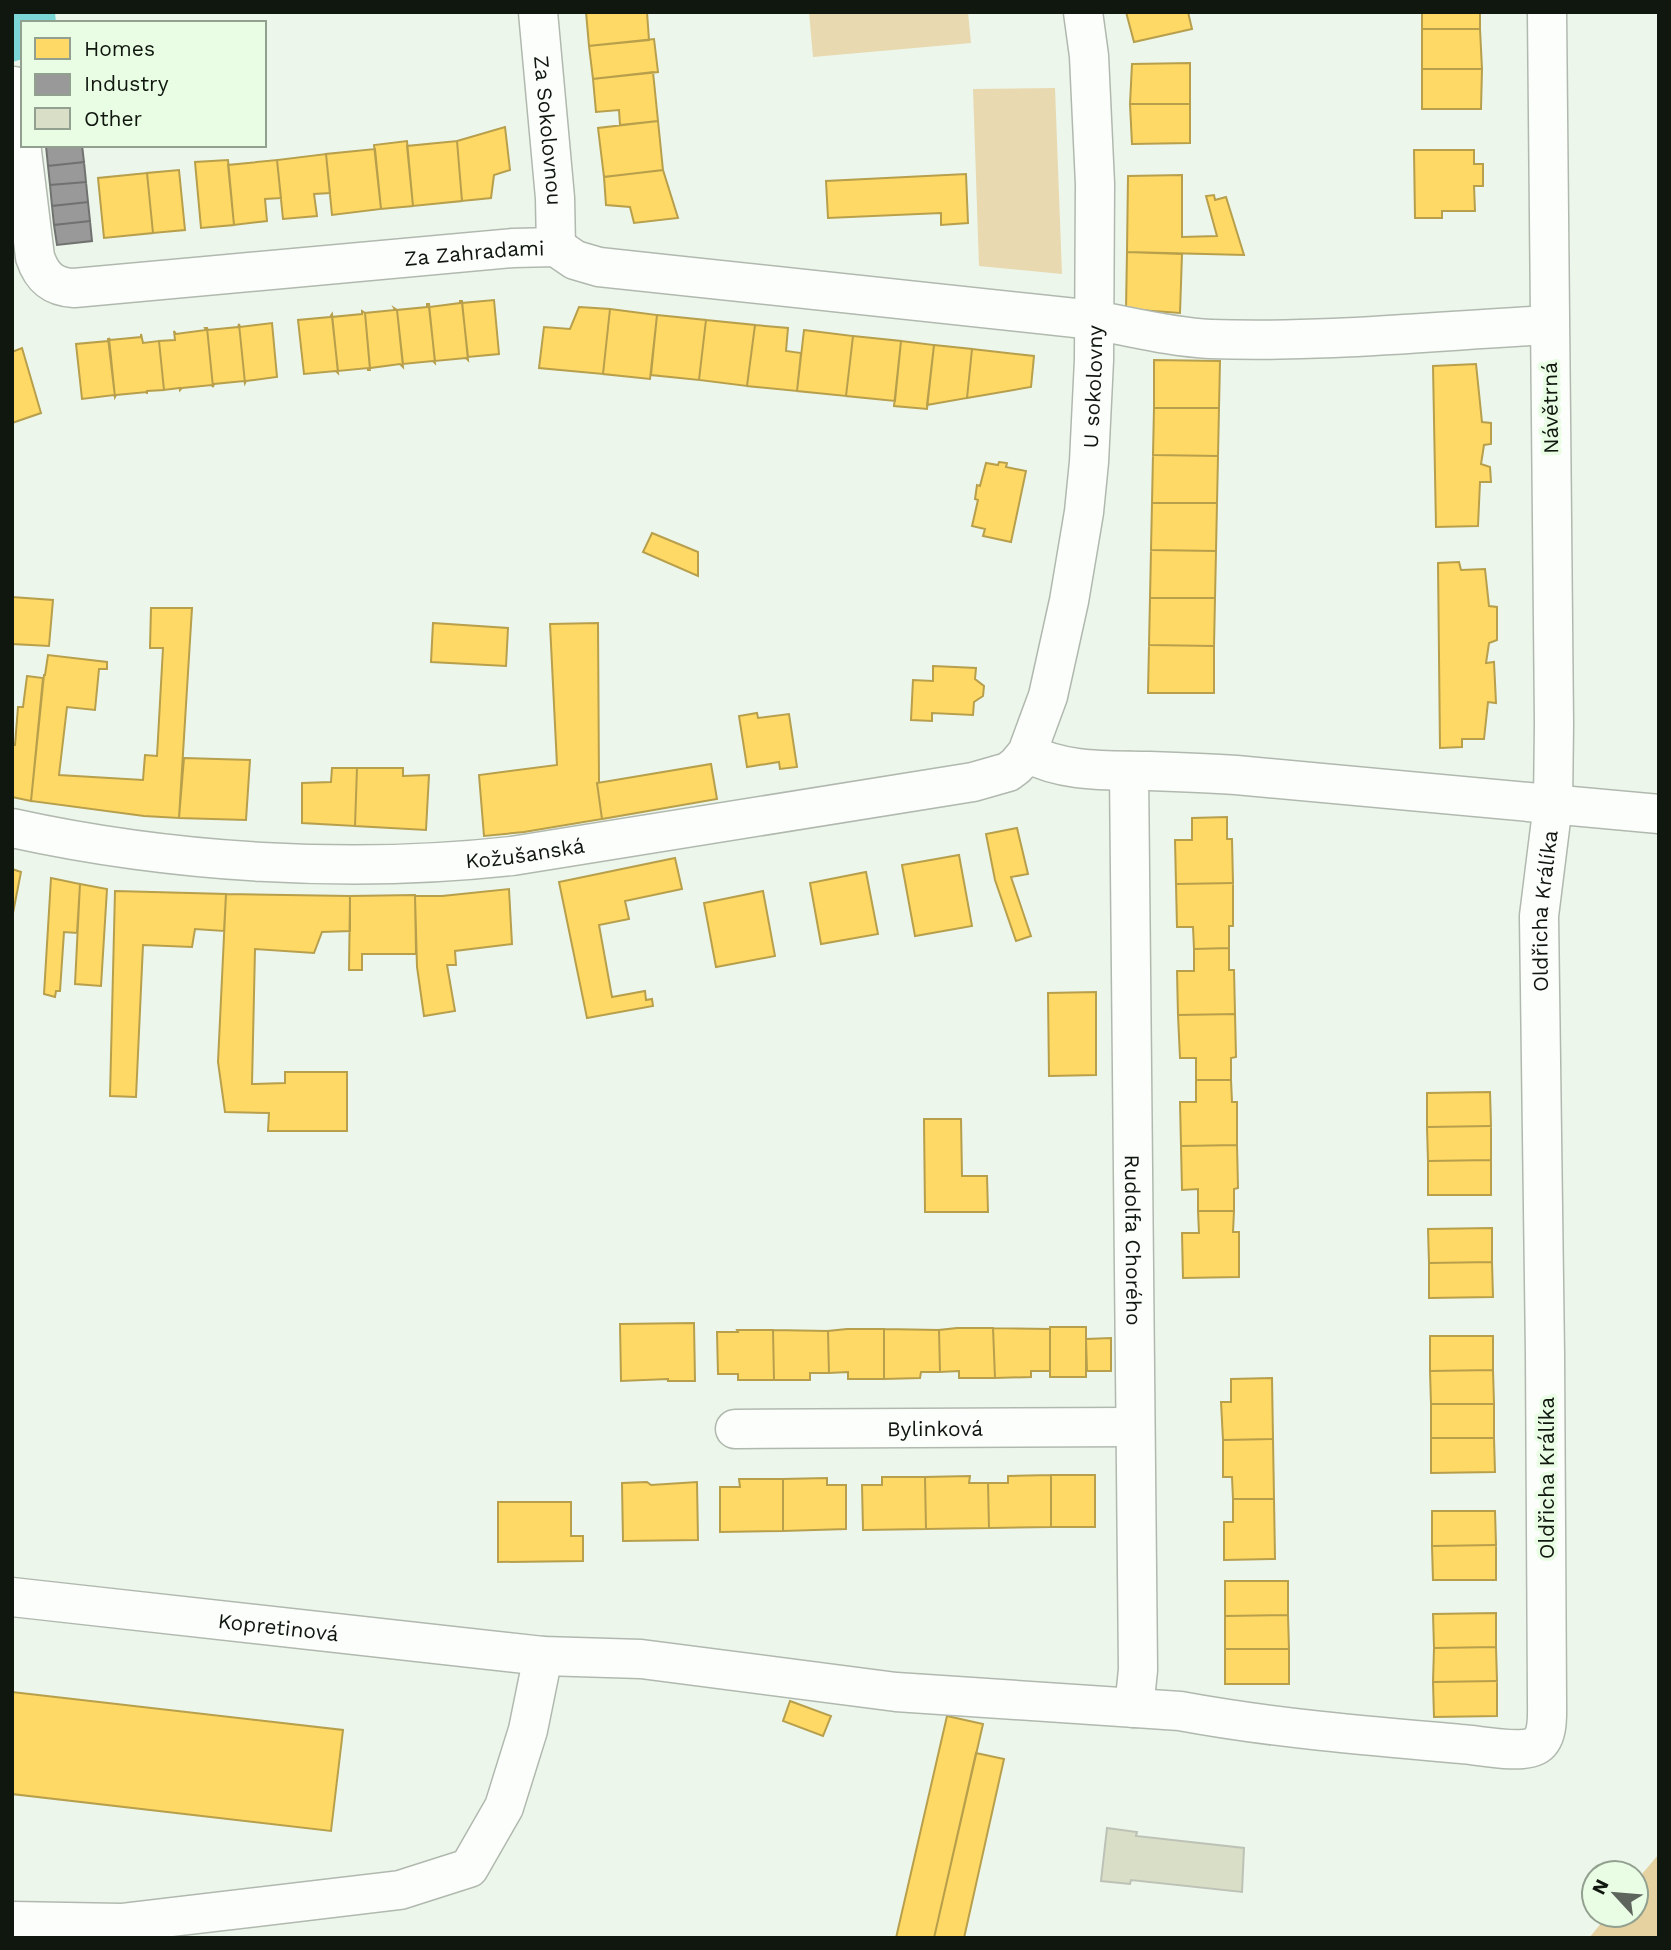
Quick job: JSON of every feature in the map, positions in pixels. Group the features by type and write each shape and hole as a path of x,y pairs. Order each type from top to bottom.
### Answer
{"street":[{"name":"Za Sokolovnou","path":"538,12 555,198 556,247"},
{"name":"U sokolovny","path":"1027,753 1048,696 1069,601 1084,512 1093,415 1093,132 1089,56 1083,12"},
{"name":"Návětrná","path":"1547,12 1553,804"},
{"name":"Za Zahradami","path":"14,86 21,143"},
{"name":"Za Zahradami","path":"21,147 35,257 40,271 55,285 74,288 513,248 556,247 575,260 599,267 1094,320 1169,335 1208,339 1366,337 1549,325"},
{"path":"1027,753 1047,763 1071,768 1237,775 1659,814"},
{"name":"Kožušanská","path":"12,828 92,844 211,857 294,862 414,865 447,863 512,856 962,784 1008,772 1027,753"},
{"name":"Rudolfa Chorého","path":"1129,771 1138,1670 1135,1708"},
{"name":"Oldřicha Králíka","path":"1083,1705 1180,1711 1226,1719 1400,1739 1513,1748 1534,1746 1540,1742 1544,1734 1547,1701 1546,1375 1539,916 1553,804"},
{"name":"Bylinková","path":"735,1429 1135,1427"},
{"name":"Kopretinová","path":"12,1597 543,1656 641,1659 896,1692 1083,1705"},
{"path":"12,1921 121,1923 401,1889 468,1868 503,1807 528,1730 543,1656"}],"shaded area":[{"path":"809,12 968,12 971,43 813,57"},
{"path":"1055,88 1062,274 979,266 973,89"},
{"path":"1659,1854 1659,1938 1589,1938 1596,1929 1650,1929 1650,1865"}],"water":[{"path":"12,12 55,12 56,21 21,21 21,60 12,62"}],"building: Homes":[{"path":"586,12 647,12 649,40 589,46"},
{"path":"1126,12 1188,12 1192,29 1134,42"},
{"path":"1422,12 1480,12 1480,29 1422,29"},
{"path":"1422,29 1480,29 1482,69 1422,69"},
{"path":"654,39 658,72 593,79 589,46"},
{"path":"1190,63 1190,104 1130,104 1132,64"},
{"path":"1422,69 1482,69 1481,109 1422,109"},
{"path":"653,72 658,121 620,125 619,110 596,112 593,79"},
{"path":"1130,104 1190,104 1190,143 1132,144"},
{"path":"658,121 663,170 604,177 598,128"},
{"path":"505,127 510,170 494,175 491,198 462,201 457,141"},
{"path":"407,141 413,206 381,209 374,145"},
{"path":"457,141 462,201 413,206 407,146"},
{"path":"375,149 381,209 332,215 326,154"},
{"path":"1414,150 1474,150 1474,164 1483,164 1483,186 1474,186 1475,211 1442,211 1442,218 1415,218"},
{"path":"326,154 330,193 314,194 317,216 283,219 277,160"},
{"path":"228,160 234,225 201,228 195,162"},
{"path":"277,160 281,198 265,199 267,221 234,225 228,165"},
{"path":"179,170 185,230 153,233 147,173"},
{"path":"663,170 678,218 634,223 630,207 606,205 604,177"},
{"path":"147,173 153,233 104,238 98,178"},
{"path":"966,174 968,223 941,225 941,213 828,218 826,181"},
{"path":"1182,175 1182,237 1217,236 1206,196 1214,195 1215,200 1226,197 1244,255 1127,252 1128,176"},
{"path":"1127,252 1182,254 1180,313 1126,309"},
{"path":"494,300 499,354 468,357 462,303"},
{"path":"460,301 468,360 435,361 429,307"},
{"path":"427,304 435,363 403,364 397,310 427,307"},
{"path":"579,307 610,309 603,374 539,368 544,327 570,329"},
{"path":"394,308 397,310 403,367 400,364 370,368 365,313 395,310"},
{"path":"610,309 657,315 650,379 603,374"},
{"path":"362,311 365,313 370,370 338,371 332,317 362,314"},
{"path":"332,314 338,373 304,374 298,320 330,317"},
{"path":"657,315 706,320 699,380 651,375"},
{"path":"706,320 755,325 747,386 699,380"},
{"path":"272,323 277,377 245,383 239,324 240,327"},
{"path":"239,324 245,383 214,384 213,387 207,328 238,327"},
{"path":"755,325 788,328 786,351 801,353 797,391 747,386"},
{"path":"207,328 213,387 164,390 159,341 175,340 174,331 176,334 206,330"},
{"path":"804,330 853,336 846,396 797,391"},
{"path":"141,334 143,343 159,341 164,390 115,397 109,338 141,337"},
{"path":"853,336 901,341 895,401 846,396"},
{"path":"108,338 115,397 82,399 76,344 108,341"},
{"path":"901,341 934,345 927,409 894,406"},
{"path":"934,345 972,349 967,398 927,405"},
{"path":"22,348 41,413 12,423 12,352"},
{"path":"972,349 1034,356 1031,387 967,398"},
{"path":"1154,360 1220,361 1219,408 1154,408"},
{"path":"1476,364 1482,422 1491,423 1491,444 1484,445 1481,464 1490,467 1491,482 1480,482 1478,526 1436,527 1433,366"},
{"path":"1154,408 1219,408 1218,456 1153,455"},
{"path":"1153,455 1218,456 1217,503 1152,503"},
{"path":"999,462 1007,463 1006,467 1026,471 1011,542 983,536 985,529 972,526 978,500 975,499 977,485 980,486 986,463 998,465"},
{"path":"1152,503 1217,503 1216,551 1151,550"},
{"path":"652,533 698,552 698,576 643,552"},
{"path":"1151,550 1216,551 1215,598 1150,598"},
{"path":"1459,562 1461,570 1485,569 1489,606 1497,607 1497,640 1489,643 1486,663 1494,662 1496,703 1488,702 1484,739 1462,739 1462,747 1440,748 1438,563"},
{"path":"12,597 53,600 49,646 12,644"},
{"path":"1150,598 1215,598 1214,646 1149,645"},
{"path":"151,608 192,608 179,818 31,801 48,655 107,662 107,669 99,669 95,710 67,707 59,775 143,780 145,755 157,756 163,648 150,648"},
{"path":"433,623 508,628 506,666 431,662"},
{"path":"598,623 597,783 602,819 484,836 479,775 557,765 550,624"},
{"path":"1149,645 1214,646 1214,693 1148,693"},
{"path":"933,666 976,668 975,679 984,686 983,696 974,702 973,715 932,713 932,721 911,720 913,680 933,681"},
{"path":"27,676 43,678 31,801 12,797 12,744 15,745 18,707 23,707"},
{"path":"757,713 758,718 789,714 797,767 780,769 779,762 747,767 739,716"},
{"path":"184,758 250,760 246,820 179,818"},
{"path":"711,764 717,799 602,819 597,783"},
{"path":"332,768 357,768 355,826 302,823 302,783 331,782"},
{"path":"357,768 403,768 403,776 429,775 426,830 355,826"},
{"path":"1227,817 1227,839 1232,839 1233,883 1176,884 1175,840 1192,840 1192,818"},
{"path":"1017,828 1028,874 1011,877 1031,936 1016,941 995,880 986,834"},
{"path":"959,855 972,926 915,936 902,865"},
{"path":"675,858 682,889 625,901 629,919 599,925 612,997 645,991 646,1000 652,999 653,1006 587,1018 559,882"},
{"path":"12,869 21,872 12,918"},
{"path":"866,872 878,934 821,944 810,883"},
{"path":"51,878 80,884 77,933 64,932 60,991 56,991 55,997 44,994"},
{"path":"1233,883 1233,926 1229,926 1229,948 1194,949 1193,927 1177,927 1176,884"},
{"path":"80,884 107,889 101,986 75,984"},
{"path":"509,889 512,944 455,951 456,965 447,965 455,1011 424,1016 417,967 415,896"},
{"path":"115,891 226,894 224,931 195,929 192,947 143,945 136,1097 110,1096"},
{"path":"763,891 775,956 716,967 704,903"},
{"path":"226,894 350,896 350,931 322,932 314,953 255,949 252,1084 285,1083 285,1072 347,1072 347,1131 268,1131 269,1113 225,1112 218,1062"},
{"path":"415,895 416,954 362,954 362,970 349,970 350,896"},
{"path":"1229,948 1229,970 1234,970 1235,1014 1178,1015 1177,971 1194,971 1194,949"},
{"path":"1096,992 1096,1075 1049,1076 1048,993"},
{"path":"1235,1014 1236,1057 1231,1058 1231,1080 1196,1080 1196,1058 1180,1058 1178,1015"},
{"path":"1196,1080 1231,1080 1232,1102 1237,1102 1237,1145 1181,1146 1180,1102 1196,1102"},
{"path":"1490,1092 1491,1126 1427,1127 1427,1093"},
{"path":"924,1119 961,1119 962,1176 987,1176 988,1212 925,1212"},
{"path":"1491,1126 1491,1160 1428,1161 1427,1127"},
{"path":"1237,1145 1238,1188 1234,1189 1234,1211 1198,1211 1198,1189 1182,1190 1181,1146"},
{"path":"1491,1160 1491,1195 1428,1195 1428,1161"},
{"path":"1198,1211 1234,1211 1233,1232 1239,1232 1239,1277 1183,1278 1182,1233 1199,1233"},
{"path":"1492,1228 1492,1262 1429,1263 1428,1229"},
{"path":"1492,1262 1493,1297 1429,1298 1429,1263"},
{"path":"694,1323 695,1381 621,1381 620,1324"},
{"path":"1050,1327 1086,1327 1086,1377 1050,1377"},
{"path":"993,1328 995,1378 959,1378 959,1371 940,1372 939,1330"},
{"path":"993,1328 1050,1329 1050,1371 1031,1371 1031,1377 995,1378"},
{"path":"884,1329 884,1379 848,1379 848,1372 829,1373 828,1331"},
{"path":"884,1329 939,1330 940,1372 921,1372 920,1378 884,1379"},
{"path":"737,1330 773,1330 774,1380 738,1380 738,1374 718,1374 717,1332 738,1332"},
{"path":"773,1330 828,1331 829,1373 810,1373 810,1380 774,1380"},
{"path":"1430,1336 1493,1336 1493,1370 1430,1371"},
{"path":"1111,1338 1111,1371 1087,1371 1086,1339"},
{"path":"1493,1370 1494,1404 1431,1404 1430,1371"},
{"path":"1272,1378 1273,1439 1223,1440 1221,1402 1231,1402 1231,1379"},
{"path":"1431,1404 1494,1404 1494,1438 1431,1438"},
{"path":"1431,1438 1494,1438 1495,1472 1431,1473"},
{"path":"1273,1439 1274,1499 1233,1499 1232,1477 1223,1477 1223,1440"},
{"path":"1051,1475 1095,1475 1095,1527 1051,1527"},
{"path":"1051,1475 1051,1527 989,1528 988,1483 1008,1483 1008,1476"},
{"path":"970,1476 969,1483 988,1483 989,1528 926,1529 925,1477"},
{"path":"882,1477 925,1477 926,1529 863,1530 862,1485 882,1485"},
{"path":"827,1478 827,1485 846,1485 846,1529 783,1531 783,1479"},
{"path":"739,1479 783,1479 783,1531 720,1532 720,1487 740,1487"},
{"path":"647,1482 651,1485 697,1482 698,1540 623,1541 622,1483"},
{"path":"1233,1499 1274,1499 1275,1559 1224,1560 1224,1522 1233,1522"},
{"path":"498,1502 571,1502 571,1536 583,1536 583,1561 498,1562"},
{"path":"1432,1511 1495,1511 1496,1545 1432,1546"},
{"path":"1496,1545 1496,1580 1433,1580 1432,1546"},
{"path":"1225,1581 1288,1581 1288,1615 1225,1616"},
{"path":"1496,1613 1496,1647 1434,1648 1433,1614"},
{"path":"1288,1615 1289,1649 1225,1649 1225,1616"},
{"path":"1496,1647 1497,1681 1433,1682 1434,1648"},
{"path":"1225,1649 1289,1649 1289,1684 1225,1684"},
{"path":"1497,1681 1497,1716 1434,1717 1433,1682"},
{"path":"12,1692 343,1730 331,1831 12,1794"},
{"path":"790,1701 831,1716 823,1736 783,1721"},
{"path":"947,1716 983,1724 934,1938 896,1938"},
{"path":"976,1753 1004,1759 964,1938 934,1938"}],"building: Industry":[{"path":"46,147 82,147 84,162 48,166"},
{"path":"84,162 86,182 50,185 48,166"},
{"path":"86,182 88,202 52,206 50,185"},
{"path":"88,202 90,221 54,225 52,206"},
{"path":"90,221 92,241 57,245 54,225"}],"building: Other":[{"path":"1107,1828 1137,1832 1136,1836 1244,1848 1242,1892 1131,1880 1130,1884 1101,1881"}]}
